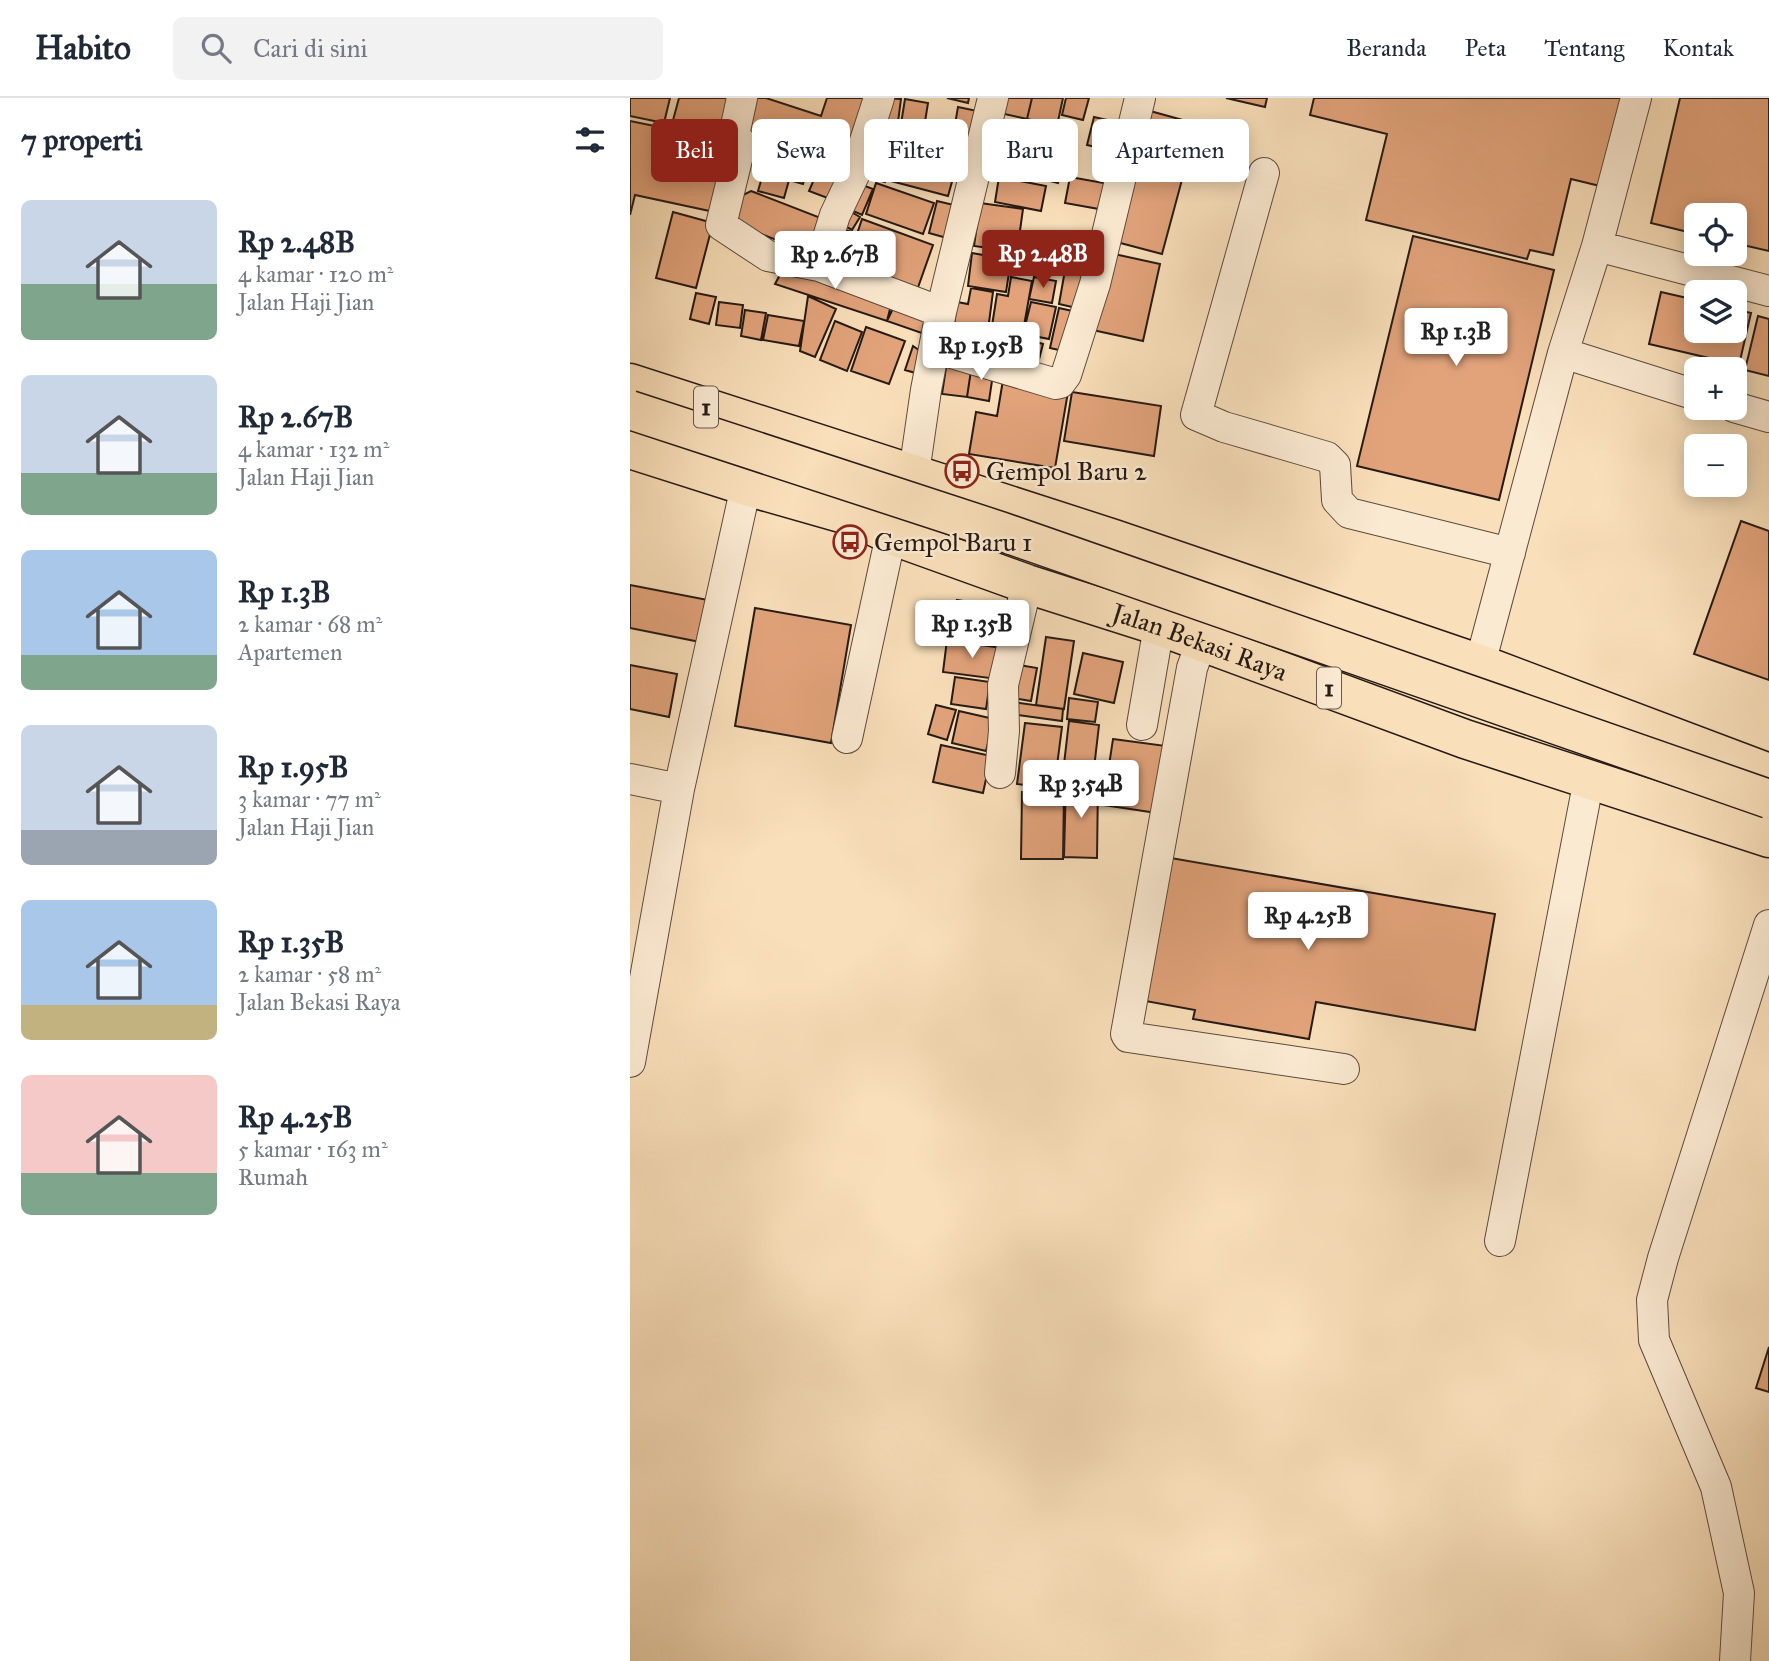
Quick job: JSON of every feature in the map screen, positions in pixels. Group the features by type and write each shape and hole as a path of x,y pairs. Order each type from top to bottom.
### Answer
{"highway":[{"name":"1","path":"630,383 914,473 1480,664 1769,773"},
{"path":"630,410 1000,531 1769,799"},
{"path":"757,490 783,432"},
{"name":"Jalan Bekasi Raya","path":"630,449 757,490 855,517 891,536 1027,584 1159,626 1465,739 1769,838"}],"street":[{"path":"742,98 734,135 741,143 722,225 768,256 820,266 942,312"},
{"path":"820,266 835,215 854,175 879,98"},
{"path":"914,473 926,390 942,312 993,98"},
{"path":"935,348 1060,383 1066,375 1095,284 1140,98"},
{"path":"1480,664 1563,353 1597,246 1636,98"},
{"path":"1264,173 1196,415 1224,427 1327,457 1335,465 1336,500 1349,513 1510,553"},
{"path":"1597,246 1769,291"},
{"path":"1563,353 1684,391"},
{"path":"1747,411 1769,418"},
{"path":"630,1062 679,789 757,490"},
{"path":"847,738 891,536"},
{"path":"1000,773 1004,730 1003,685 1027,584"},
{"path":"1142,725 1159,626"},
{"path":"1201,642 1192,668 1126,1034 1128,1037 1344,1069"},
{"path":"630,779 679,789"},
{"path":"1500,1241 1589,779"},
{"path":"1735,1661 1739,1593 1716,1487 1654,1340 1652,1300 1769,925"}],"building":[{"path":"630,98 670,98 665,119 651,120 630,116"},
{"path":"679,98 738,98 732,119 673,119"},
{"path":"752,98 766,98 821,116 827,98 874,98 867,119 864,119 864,130 852,168 850,119 752,119 752,136 741,132"},
{"path":"881,98 901,99 898,119 878,118"},
{"path":"947,98 969,98 968,103"},
{"path":"1004,98 1032,98 1027,119 1000,113"},
{"path":"1032,98 1063,98 1058,119 1027,119"},
{"path":"1066,98 1089,98 1083,120 1062,115"},
{"path":"1226,98 1267,98 1265,107"},
{"path":"1314,98 1622,98 1600,186 1571,179 1553,255 1530,250 1527,259 1366,220 1387,134 1310,115"},
{"path":"1680,98 1769,98 1769,251 1747,246 1747,203 1684,203 1684,231 1651,223"},
{"path":"905,99 928,103 925,119 902,119"},
{"path":"958,107 982,112 977,141 968,139 968,119 956,119"},
{"path":"1143,109 1179,119 1140,119"},
{"path":"630,121 651,125 651,182 725,182 719,213 635,195 630,215"},
{"path":"1092,125 1092,146 1087,145"},
{"path":"864,161 864,176 860,175"},
{"path":"1078,178 1115,185 1110,211 1065,203 1069,182 1078,182"},
{"path":"852,181 873,189 862,215 842,206"},
{"path":"761,182 788,182 784,198 758,191"},
{"path":"813,182 846,182 838,202 809,191"},
{"path":"895,182 952,182 948,196"},
{"path":"998,182 1025,182 1046,186 1041,211 995,202"},
{"path":"1124,182 1181,182 1162,254 1109,240"},
{"path":"876,183 934,203 923,234 866,214"},
{"path":"751,191 831,222 817,256 726,220 731,201"},
{"path":"937,201 962,207 954,240 929,233"},
{"path":"980,203 1023,209 1017,252 974,246"},
{"path":"844,208 860,217 852,230 837,222"},
{"path":"673,212 713,223 696,288 656,278"},
{"path":"862,219 933,245 916,293 825,260 837,227 857,234"},
{"path":"1413,236 1554,270 1499,500 1357,466"},
{"path":"1105,252 1160,264 1143,341 1088,329"},
{"path":"972,253 1011,260 1006,292 968,286"},
{"path":"1067,259 1090,264 1081,309 1059,304"},
{"path":"787,262 893,297 887,321 775,284"},
{"path":"1011,277 1032,281 1022,337 991,332 997,294 1008,296"},
{"path":"1034,277 1056,281 1052,303 1029,299"},
{"path":"971,288 993,292 988,330 954,325 957,302 968,304"},
{"path":"1661,292 1684,297 1684,343 1744,343 1741,357 1705,357 1649,344"},
{"path":"696,293 716,297 709,324 690,319"},
{"path":"808,296 836,309 815,357 800,351"},
{"path":"898,298 936,313 933,337 887,321"},
{"path":"719,302 743,305 740,328 716,325"},
{"path":"1031,302 1056,307 1049,339 1023,334"},
{"path":"1059,308 1077,312 1068,352 1050,348"},
{"path":"745,310 766,313 761,340 741,336"},
{"path":"1747,312 1751,313 1747,330"},
{"path":"768,315 804,321 799,346 763,340"},
{"path":"1758,316 1769,319 1769,376 1747,370"},
{"path":"835,321 862,332 847,371 820,360"},
{"path":"866,327 905,341 889,384 851,371"},
{"path":"975,329 1011,337 1008,355 972,347"},
{"path":"1022,338 1043,344 1035,375 1014,369"},
{"path":"913,346 926,355 919,374 905,370"},
{"path":"947,361 972,364 967,397 942,394"},
{"path":"972,364 994,367 989,401 967,397"},
{"path":"1003,380 1068,392 1055,468 969,454 976,412 997,416"},
{"path":"1072,392 1161,406 1154,456 1064,441"},
{"path":"1741,521 1769,531 1769,680 1694,654"},
{"path":"630,585 713,601 705,643 630,628"},
{"path":"957,600 983,604 977,642 950,637"},
{"path":"985,605 1008,608 1003,645 980,641"},
{"path":"755,608 851,625 831,743 735,726"},
{"path":"1046,637 1074,641 1064,709 1036,705"},
{"path":"947,640 1002,648 997,679 943,672"},
{"path":"1083,653 1123,662 1114,703 1074,694"},
{"path":"630,665 677,674 669,717 630,709"},
{"path":"1019,665 1037,668 1031,701 1013,698"},
{"path":"955,677 990,682 986,709 951,704"},
{"path":"1069,698 1098,702 1095,722 1067,719"},
{"path":"1013,702 1063,709 1062,721 1011,714"},
{"path":"936,705 956,710 947,740 928,734"},
{"path":"959,711 994,719 986,751 952,743"},
{"path":"1069,721 1099,725 1093,777 1063,773"},
{"path":"1025,723 1062,727 1054,789 1017,784"},
{"path":"1113,739 1166,746 1157,813 1103,805"},
{"path":"941,745 991,756 983,793 933,782"},
{"path":"1066,781 1098,782 1097,858 1064,857"},
{"path":"1022,792 1064,792 1063,859 1021,859"},
{"path":"1165,857 1495,914 1475,1030 1316,1002 1309,1039 1193,1019 1195,1010 1140,1000"},
{"path":"1769,1347 1769,1392 1756,1388"}],"place":[{"name":"Gempol Baru 2","path":"962,471"},
{"name":"Gempol Baru 1","path":"850,542"}]}
